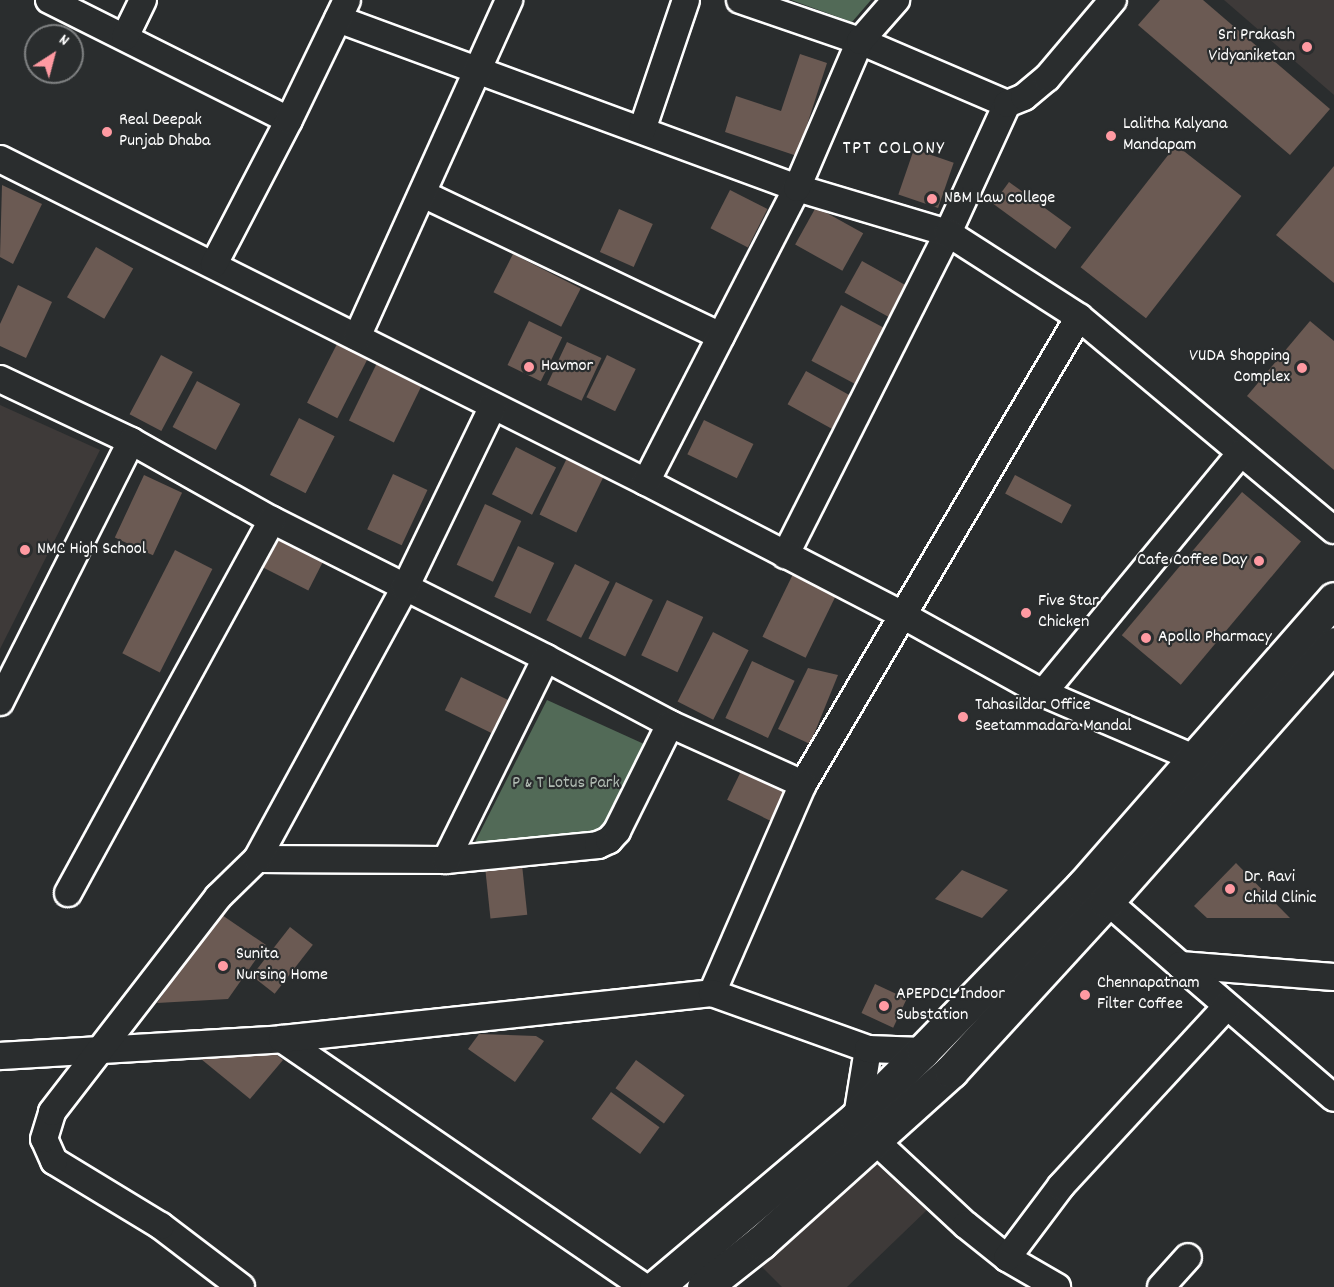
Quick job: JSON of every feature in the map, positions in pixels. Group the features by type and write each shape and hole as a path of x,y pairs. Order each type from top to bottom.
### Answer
{"main road":[{"path":"656,1287 866,1128 951,1071 994,1028 1107,901 1334,599"},
{"path":"704,1287 762,1242 866,1128 923,1051 1083,886 1334,644"}],"street":[{"path":"49,0 289,120"},
{"path":"125,37 143,0"},
{"path":"357,337 479,71 509,0"},
{"path":"642,130 686,0"},
{"path":"740,0 860,41 1007,104"},
{"path":"646,482 797,188 860,41 896,0"},
{"path":"785,555 948,233 1007,104 1024,97 1047,78 1113,0"},
{"path":"214,264 343,10 479,71 797,188 948,233 1079,317 1334,530"},
{"path":"0,159 646,482 904,616 1043,693 1206,767"},
{"path":"423,194 721,336"},
{"path":"712,993 803,784 1079,317"},
{"path":"0,379 130,441 272,520 546,658 670,724 803,784"},
{"path":"241,1287 160,1226 54,1161 44,1139 52,1112 218,897 257,859 405,588 493,406"},
{"path":"0,702 130,441"},
{"path":"1043,693 1241,453"},
{"path":"68,893 272,520"},
{"path":"447,860 546,658"},
{"path":"257,859 447,860 598,845 609,840 625,818 670,724"},
{"path":"1107,901 1334,1098"},
{"path":"1180,965 1334,977"},
{"path":"0,1056 282,1040 712,993 868,1049 923,1051"},
{"path":"1007,1258 1061,1186 1227,1007"},
{"path":"282,1040 644,1287"},
{"path":"868,1049 866,1128 966,1225 1007,1258 1056,1287"},
{"path":"1161,1287 1188,1257"}],"shaded area":[{"name":"Sri Prakash Vidyaniketan","path":"1224,0 1334,0 1334,95"},
{"name":"NMC High School","path":"0,405 100,450 0,649"},
{"path":"877,1157 928,1209 847,1287 782,1287 762,1267"}],"green space":[{"path":"791,0 871,0 852,22"},
{"name":"P & T Lotus Park","path":"547,700 644,744 604,836 472,848"}],"building":[{"path":"1160,0 1203,0 1330,109 1290,155 1138,25"},
{"path":"800,54 827,63 797,156 725,132 736,96 781,111"},
{"path":"1176,145 1241,196 1146,318 1081,267"},
{"path":"914,149 954,163 938,208 898,194"},
{"path":"1334,166 1334,283 1276,235"},
{"path":"1009,182 1071,227 1055,249 993,204"},
{"path":"2,185 42,204 13,264 0,257"},
{"path":"730,190 767,209 748,247 710,228"},
{"path":"816,207 863,233 842,271 795,245"},
{"path":"619,209 653,224 634,267 600,252"},
{"path":"96,247 133,268 104,319 67,297"},
{"path":"513,254 581,289 561,327 493,292"},
{"path":"862,261 907,286 889,317 845,292"},
{"path":"18,285 52,302 26,358 0,346 0,324"},
{"path":"841,305 884,328 855,384 811,361"},
{"path":"529,321 562,337 541,381 508,365"},
{"name":"VUDA Shopping Complex","path":"1310,321 1334,341 1334,470 1247,396"},
{"path":"567,342 601,358 582,401 547,385"},
{"path":"337,344 367,359 337,418 307,403"},
{"path":"161,355 193,372 161,431 130,414"},
{"path":"607,355 636,369 615,411 586,397"},
{"path":"377,363 422,385 394,442 349,421"},
{"path":"806,371 851,396 833,429 788,404"},
{"path":"197,381 240,404 216,450 173,427"},
{"path":"299,418 335,436 306,493 270,475"},
{"path":"704,420 753,444 737,478 687,454"},
{"path":"516,447 556,467 532,515 492,494"},
{"path":"568,456 605,474 576,532 540,514"},
{"path":"393,474 427,490 402,545 367,529"},
{"path":"144,475 182,493 153,555 115,538"},
{"path":"1015,475 1072,505 1062,524 1005,494"},
{"path":"1242,492 1301,541 1181,685 1122,635"},
{"path":"485,504 521,521 493,582 457,565"},
{"path":"277,533 325,558 308,590 260,566"},
{"path":"518,546 554,563 531,614 494,597"},
{"path":"175,550 212,569 160,672 122,653"},
{"path":"575,564 610,582 581,638 546,620"},
{"path":"794,572 837,593 806,658 762,637"},
{"path":"616,582 653,600 625,657 588,639"},
{"path":"667,600 703,617 677,672 641,655"},
{"path":"713,632 749,650 713,720 678,701"},
{"path":"752,661 795,681 768,738 725,718"},
{"path":"808,668 838,675 810,744 778,729"},
{"path":"461,677 509,700 492,733 445,710"},
{"path":"746,761 793,784 774,822 727,800"},
{"path":"521,855 527,915 490,919 484,859"},
{"path":"1236,863 1290,918 1207,918 1194,906"},
{"path":"962,870 1008,890 982,918 935,899"},
{"path":"219,913 266,945 228,999 157,1003"},
{"path":"290,927 313,945 275,994 252,976"},
{"name":"APEPDCL Indoor Substation","path":"875,984 907,999 893,1028 861,1013"},
{"path":"479,1034 536,1036 544,1041 515,1082 468,1049"},
{"path":"272,1051 283,1060 250,1099 201,1059"},
{"path":"636,1060 685,1095 664,1124 615,1088"},
{"path":"611,1092 660,1127 640,1154 592,1119"}],"place":[{"name":"Sri Prakash Vidyaniketan","path":"1307,47"},
{"name":"Real Deepak Punjab Dhaba","path":"107,132"},
{"name":"Lalitha Kalyana Mandapam","path":"1111,136"},
{"name":"NBM Law college","path":"932,199"},
{"name":"Havmor","path":"529,367"},
{"name":"VUDA Shopping Complex","path":"1302,368"},
{"name":"NMC High School","path":"25,550"},
{"name":"Cafe Coffee Day","path":"1259,561"},
{"name":"Five Star Chicken","path":"1026,613"},
{"name":"Apollo Pharmacy","path":"1146,638"},
{"name":"Tahasildar Office Seetammadara Mandal","path":"963,717"},
{"name":"Dr. Ravi Child Clinic","path":"1230,889"},
{"name":"Sunita Nursing Home","path":"223,966"},
{"name":"Chennapatnam Filter Coffee","path":"1085,995"},
{"name":"APEPDCL Indoor Substation","path":"884,1006"}],"district":[{"name":"TPT COLONY","path":"894,149"}]}
